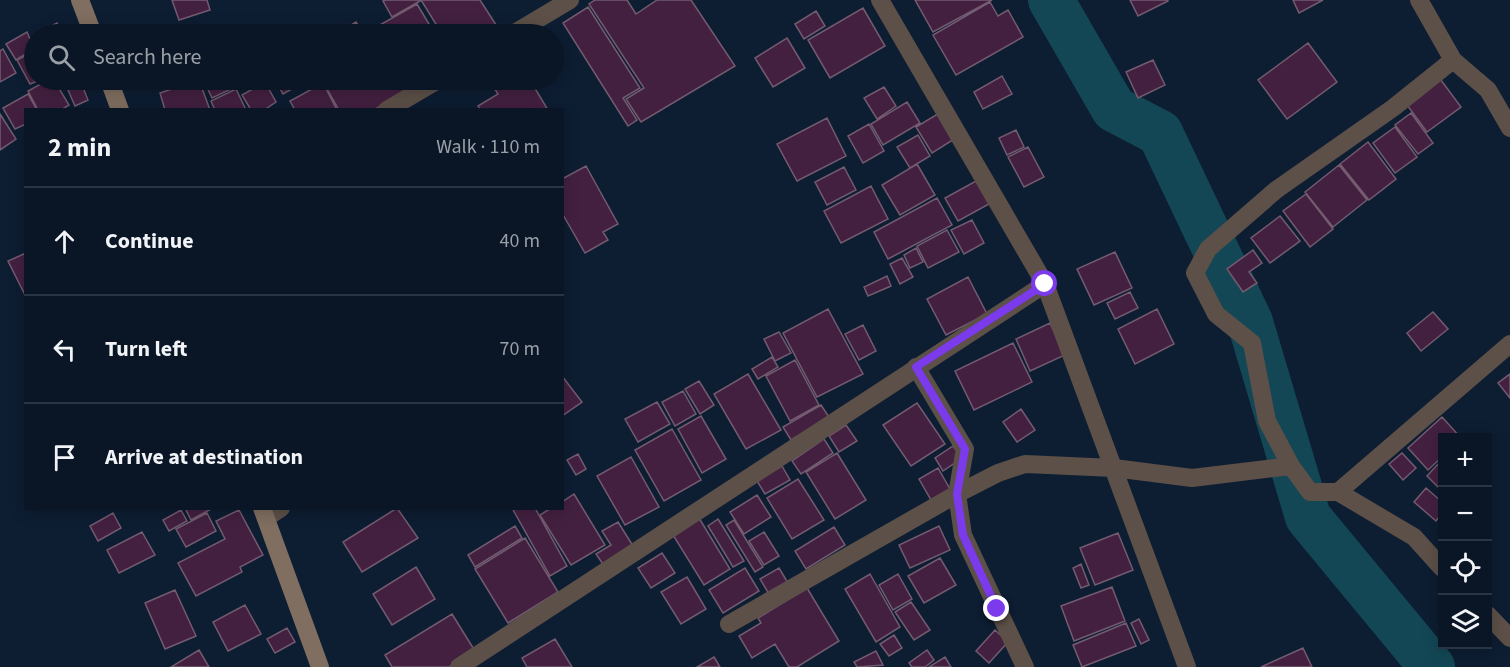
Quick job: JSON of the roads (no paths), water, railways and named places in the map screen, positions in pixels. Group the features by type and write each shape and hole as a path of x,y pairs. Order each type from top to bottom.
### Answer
{"main road":[{"path":"80,0 89,24"},
{"path":"113,90 119,108"},
{"path":"270,512 320,667"}],"street":[{"path":"530,24 570,0"},
{"path":"880,0 1045,284 1187,667"},
{"path":"1419,0 1453,60 1488,90 1510,128"},
{"path":"1438,563 1413,537 1338,492 1310,492 1291,466 1267,421 1252,343 1216,314 1195,273 1208,249 1226,236 1276,190 1393,108 1453,60"},
{"path":"390,108 421,90"},
{"path":"459,667 1045,284"},
{"path":"1338,492 1510,344"},
{"path":"916,367 965,449 957,494 963,535 1025,667"},
{"path":"729,624 957,494 998,473 1025,464 1114,468 1192,478 1291,466"},
{"path":"1492,619 1510,639"}],"waterway":[{"path":"1051,0 1114,109 1160,133 1250,322 1308,517 1432,667"}]}
